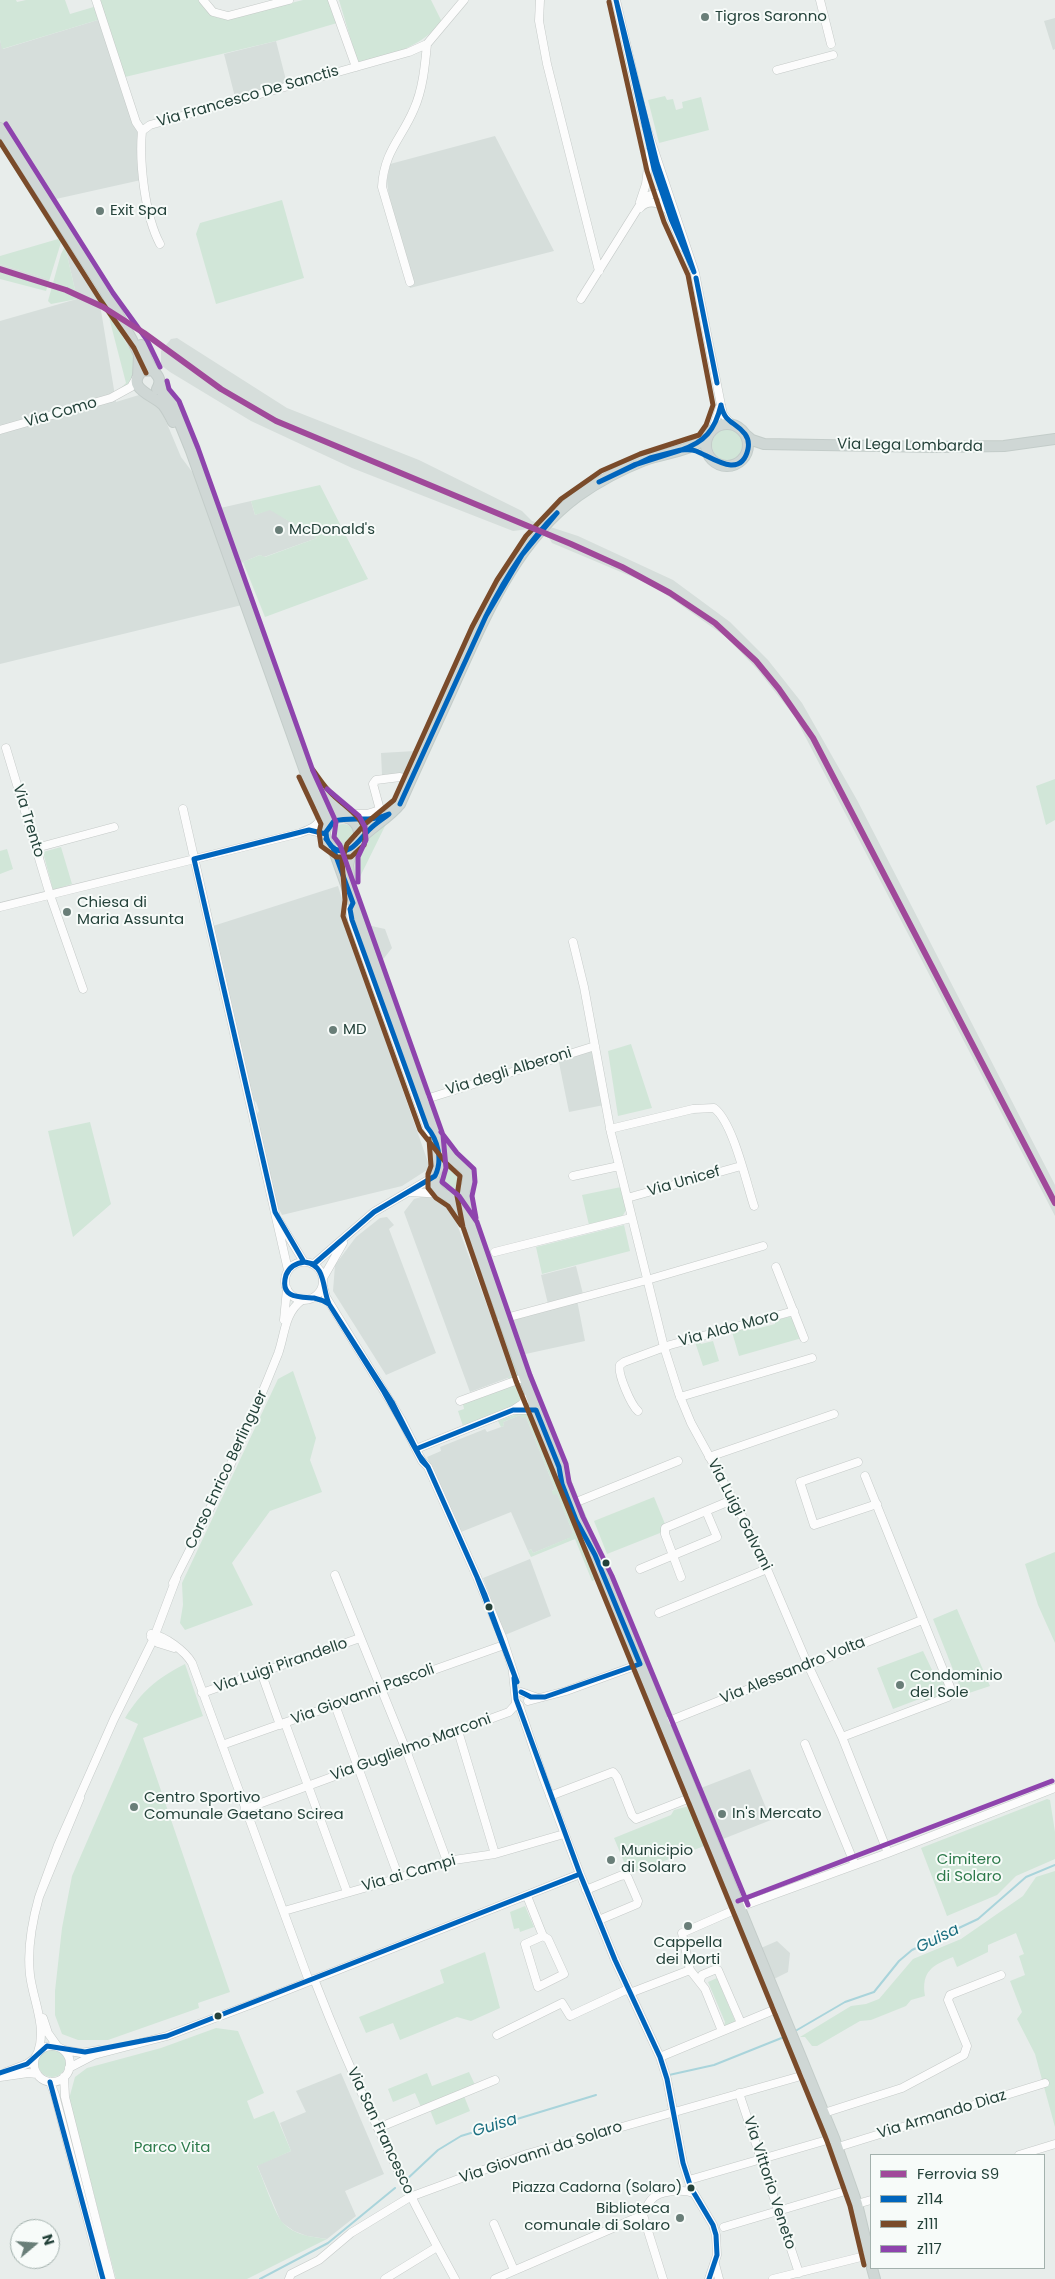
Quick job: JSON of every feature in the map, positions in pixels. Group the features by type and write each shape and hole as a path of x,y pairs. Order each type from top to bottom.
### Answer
{"main road":[{"path":"0,128 107,297 136,348 140,366 137,385 168,412 197,470"},
{"path":"107,297 141,344 153,370 158,374 162,392 172,404 306,774 316,795 328,829 328,842 333,848 436,1138 436,1186 446,1195 470,1225"},
{"path":"138,376 144,370 153,370"},
{"path":"143,391 149,393 155,391 160,383"},
{"path":"333,848 343,851 355,844 400,804 479,630 512,568 532,540 561,510 592,486 642,462 703,441 721,425 731,424 738,427 746,436 748,446 745,455"},
{"path":"711,433 707,446 712,458"},
{"name":"Via Lega Lombarda","path":"746,436 764,444 937,447 1004,446 1055,439"},
{"path":"680,450 702,452 717,463 726,465 738,463 750,450 764,444"},
{"path":"306,774 326,799 350,817 358,829 348,865 353,903"},
{"path":"328,829 338,818 350,817 368,821 381,819"},
{"path":"436,1138 468,1175 468,1184 464,1190 457,1195 446,1195"},
{"path":"437,1172 446,1163 456,1163"},
{"path":"464,1190 470,1225 523,1378 836,2142 857,2204 870,2259"}],"street":[{"path":"96,0 136,122 142,132 149,220 160,244"},
{"path":"203,0 212,12 228,16 289,0"},
{"path":"332,0 356,67 409,52 427,44 464,0"},
{"path":"540,0 539,21 553,89 599,271"},
{"path":"616,0 640,98 650,151 666,197 684,235 693,267 721,406 723,414 731,424"},
{"path":"820,0 831,44"},
{"path":"410,282 382,187 383,173 396,138 414,109 424,74 427,44"},
{"path":"777,70 834,54"},
{"name":"Via Francesco De Sanctis","path":"142,132 150,125 356,67"},
{"path":"645,123 666,197 667,209 693,267"},
{"path":"637,211 646,184 650,151"},
{"path":"581,299 647,197 656,194 666,197"},
{"path":"637,211 643,205 652,202 667,209"},
{"name":"Via Como","path":"120,394 131,387 138,376"},
{"name":"Via Como","path":"0,430 69,411 120,394 143,391"},
{"path":"711,433 721,406"},
{"name":"Via Trento","path":"6,748 50,895 83,989"},
{"path":"350,817 380,810 373,784 376,780 400,777 411,780"},
{"path":"0,907 308,830 316,826 321,819 322,811 316,801 316,795"},
{"path":"183,809 288,1270 285,1279 287,1289 292,1296 302,1300 313,1298 330,1304"},
{"path":"36,848 114,827"},
{"path":"308,830 328,829"},
{"path":"353,903 350,909 352,920 427,1128 436,1138"},
{"name":"Via Luigi Galvani","path":"573,942 610,1129 664,1347 680,1397 709,1457 743,1518 767,1569 808,1665 842,1737 888,1853"},
{"name":"Via degli Alberoni","path":"423,1100 595,1046"},
{"path":"610,1129 693,1109 714,1108 726,1122 754,1206"},
{"path":"573,1176 619,1166"},
{"name":"Via Unicef","path":"627,1198 741,1166"},
{"path":"314,1264 374,1212 409,1192 437,1172"},
{"path":"409,1192 446,1195"},
{"path":"275,1212 304,1262"},
{"path":"495,1252 632,1218"},
{"path":"313,1298 321,1291 323,1282 350,1233"},
{"path":"502,1318 647,1280 763,1246"},
{"path":"288,1270 296,1264 304,1262 314,1264 320,1270 330,1304 396,1410 422,1461 428,1467 477,1577 504,1645 522,1700 522,1713 564,1834 629,1991 660,2057 665,2073 682,2163 694,2193 714,2230 718,2245 715,2263 709,2279"},
{"path":"776,1267 804,1338"},
{"name":"Corso Enrico Berlinguer","path":"275,1361 284,1319 287,1289"},
{"name":"Corso Enrico Berlinguer","path":"127,1690 145,1655 176,1579 239,1445 275,1361 290,1312 302,1300"},
{"name":"Via Aldo Moro","path":"638,1411 632,1404 619,1368 624,1362 664,1347 794,1311"},
{"path":"680,1397 812,1358"},
{"path":"460,1401 523,1378"},
{"path":"416,1449 513,1410 530,1395"},
{"path":"513,1410 536,1410"},
{"path":"709,1457 834,1414"},
{"path":"575,1505 678,1461"},
{"path":"858,1462 800,1482 814,1525 877,1504"},
{"path":"842,1737 948,1697 951,1694 950,1686 865,1476"},
{"path":"682,1577 664,1532 665,1528 732,1500"},
{"path":"640,1568 717,1537 706,1511"},
{"path":"659,1613 767,1569"},
{"path":"335,1575 406,1750 447,1861"},
{"name":"Corso Enrico Berlinguer","path":"36,2055 41,2030 30,1976 30,1950 32,1924 39,1897 51,1863 158,1624 176,1579"},
{"name":"Via Alessandro Volta","path":"664,1723 922,1620"},
{"path":"145,1655 163,1642 158,1624"},
{"name":"Via San Francesco","path":"152,1636 178,1649 189,1658 311,1980 410,2197 455,2279"},
{"name":"Via Luigi Pirandello","path":"202,1693 360,1638"},
{"name":"Via Giovanni Pascoli","path":"222,1745 504,1645"},
{"name":"Via Guglielmo Marconi","path":"246,1809 509,1712 522,1700 541,1698 640,1664"},
{"path":"261,1672 308,1786 348,1892"},
{"path":"335,1705 399,1878"},
{"path":"458,1731 475,1782 495,1854"},
{"path":"805,1744 855,1866"},
{"path":"550,1796 613,1772 617,1777 632,1815 636,1818 694,1796"},
{"path":"722,2031 700,1980 690,1970 682,1932 1055,1788"},
{"name":"Via ai Campi","path":"284,1911 399,1878 447,1861 495,1854 564,1834"},
{"path":"69,2068 94,2055 167,2036 580,1874"},
{"path":"586,1890 620,1876 626,1875 628,1878 638,1902 637,1904 599,1920"},
{"path":"527,1896 543,1936 548,1939 564,1974 538,1987 525,1944 543,1936"},
{"name":"Corso Enrico Berlinguer","path":"30,1950 34,1978 46,2026 61,2049"},
{"path":"496,2035 562,2003 570,2016 629,1991 690,1970"},
{"path":"700,1980 702,1975 718,1970 741,2023"},
{"path":"824,2113 902,2088 964,2055 966,2046 948,2000 950,1995 1001,1975"},
{"path":"660,2057 780,2006"},
{"path":"0,2075 20,2067 47,2046 85,2052 167,2036"},
{"path":"61,2049 69,2058 69,2068 64,2077 65,2096 111,2279"},
{"path":"36,2055 37,2074"},
{"path":"0,2075 37,2074 50,2082 103,2279"},
{"name":"Via Giovanni da Solaro","path":"290,2277 319,2260 352,2233 410,2197 527,2154 808,2074"},
{"path":"50,2082 64,2077"},
{"path":"378,2128 495,2080"},
{"name":"Via Armando Diaz","path":"681,2190 690,2182 761,2160 836,2142 1046,2083"},
{"name":"Via Vittorio Veneto","path":"739,2093 799,2272"},
{"path":"1022,2154 1055,2144"},
{"path":"724,2227 852,2189"},
{"path":"495,2279 643,2215 654,2198 681,2190 694,2193"},
{"path":"857,2204 870,2200"},
{"path":"643,2215 662,2279"},
{"path":"494,2224 514,2270"},
{"path":"385,2279 437,2247"},
{"path":"773,2279 799,2272 870,2259"},
{"path":"715,2263 719,2279"}],"shaded area":[{"path":"1055,18 1055,49 1053,50 1044,21"},
{"path":"101,19 135,123 138,136 141,180 47,201 0,127 0,40 3,49"},
{"path":"276,41 287,84 235,97 224,54"},
{"path":"495,136 554,251 410,288 393,230 387,181 390,164"},
{"path":"67,243 98,292 116,402 139,395 149,398 160,407 181,457 196,477 242,605 0,664 0,321 77,299 65,246"},
{"path":"0,264 49,279 46,286 0,272"},
{"path":"177,338 287,408 419,460 522,511 532,521 578,536 673,580 730,622 768,660 802,703 857,800 1055,1185 1055,1216 795,717 757,669 726,637 654,586 552,543 549,538 529,529 513,531 352,468 251,421 161,365 161,351 171,339"},
{"path":"251,501 255,515 270,509 317,538 264,557 260,555 236,565 216,509"},
{"path":"415,751 404,774 382,775 381,753"},
{"path":"338,886 385,1039 430,1168 402,1186 282,1215 277,1205 256,1115 259,1111 256,1102 252,1100 213,926"},
{"path":"367,925 385,929 392,948 381,962"},
{"path":"594,1048 604,1105 569,1112 558,1058"},
{"path":"436,1197 450,1205 513,1376 470,1392 404,1212 414,1199"},
{"path":"387,1217 394,1225 389,1229 436,1353 386,1375 333,1291 335,1265 356,1237 380,1218"},
{"path":"576,1266 584,1298 577,1300 585,1341 521,1355 506,1316 548,1304 541,1275"},
{"path":"520,1415 526,1417 555,1489 552,1491 557,1493 573,1533 572,1537 533,1553 531,1549 528,1551 511,1512 461,1532 427,1457 441,1451 440,1447 485,1429 487,1432 504,1426 503,1422"},
{"path":"530,1559 551,1616 505,1635 483,1578"},
{"path":"750,1769 771,1820 723,1839 701,1788"},
{"path":"777,1941 790,1953 788,1972 774,1979 761,1948"},
{"path":"341,2073 384,2174 345,2191 356,2216 327,2239 307,2236 294,2231 281,2222 257,2165 291,2151 280,2123 306,2112 296,2091"}],"green space":[{"path":"0,0 16,0 17,2 26,0 65,0 70,14 97,6 101,19 2,49 0,40"},
{"path":"98,0 202,0 211,14 227,19 303,0 328,0 337,23 276,41 125,77"},
{"path":"339,0 431,0 442,22 424,38 404,49 358,64"},
{"path":"665,96 667,100 673,99 676,110 683,108 682,102 701,97 709,130 659,143 648,100"},
{"path":"0,136 63,236 46,291 0,279 0,272 46,286 48,279 0,264 0,256 58,239 0,146"},
{"path":"282,200 304,278 216,304 196,234 200,223"},
{"path":"65,246 77,299 51,304 48,301"},
{"path":"105,302 114,316 134,358 134,373 131,381 123,390 122,387 126,383"},
{"path":"728,429 739,434 744,445 739,456 728,461 717,456 712,445 717,434"},
{"path":"320,485 368,579 265,617 243,562 260,555 265,557 317,538 270,510 255,515 251,501"},
{"path":"1055,779 1055,820 1046,825 1036,786"},
{"path":"386,822 355,887 354,864 358,848"},
{"path":"343,824 351,827 354,835 351,843 343,846 335,843 332,835 335,827"},
{"path":"61,847 72,884 53,890 43,852"},
{"path":"7,849 13,869 0,874 0,851"},
{"path":"631,1044 652,1108 618,1116 608,1051"},
{"path":"90,1122 111,1204 73,1237 48,1131"},
{"path":"450,1168 458,1172 462,1180 458,1188 450,1192 442,1188 438,1180 442,1172"},
{"path":"621,1187 626,1210 622,1217 589,1225 582,1195"},
{"path":"452,1204 460,1213 468,1233 518,1374 517,1378 510,1380 508,1377 513,1375"},
{"path":"624,1225 630,1251 542,1274 536,1247"},
{"path":"789,1317 795,1318 802,1338 739,1356 732,1332 750,1327 752,1330 775,1324 775,1320"},
{"path":"699,1341 701,1344 713,1341 719,1361 703,1366 695,1342"},
{"path":"293,1371 316,1438 310,1460 322,1492 270,1511 232,1563 253,1605 185,1630 180,1623 183,1605 182,1583 278,1379"},
{"path":"516,1384 523,1396 516,1405 463,1426 458,1411 464,1409 463,1404"},
{"path":"528,1412 535,1421 563,1494 600,1578 592,1581 575,1539 531,1557 528,1551 531,1549 533,1553 571,1537 570,1534 573,1533 557,1494 553,1495 552,1491 555,1489 526,1417 522,1418 520,1415 503,1422 504,1426 501,1427 498,1421"},
{"path":"654,1497 665,1524 660,1533 607,1554 594,1521"},
{"path":"1055,1552 1055,1643 1038,1605 1025,1564"},
{"path":"957,1609 990,1686 963,1695 933,1619"},
{"path":"923,1651 933,1672 941,1671 948,1690 947,1694 927,1702 922,1698 893,1709 877,1668"},
{"name":"Centro Sportivo Comunale Gaetano Scirea","path":"185,1664 203,1716 143,1738 230,1992 198,2003 199,2008 108,2040 78,2040 62,2034 55,2015 55,1991 62,1928 72,1876 138,1724 125,1718 137,1700 150,1686"},
{"name":"Cimitero di Solaro","path":"1047,1799 1050,1800 1055,1832 1055,1859 1016,1876 997,1895 947,1916 921,1848"},
{"path":"689,1806 707,1845 629,1874 614,1838 671,1815 674,1810"},
{"path":"1055,1871 1055,2127 1035,2054 1017,2019 1022,2012 1010,1981 1025,1975 1019,1956 1024,1954 1016,1933 988,1945 988,1952 957,1967 953,1957 934,1966 925,1980 925,1996 911,2000 906,2006 871,2020 860,2021 817,2046 812,2046 805,2037 800,2037 851,2006 866,2004 879,1999 913,1959 961,1939 1023,1896 1036,1877"},
{"path":"525,1906 534,1927 520,1932 519,1928 514,1929 510,1912"},
{"path":"485,1952 500,2008 471,2021 457,2017 400,2040 393,2023 366,2033 359,2017 444,1983 440,1970"},
{"path":"717,1978 736,2023 724,2026 725,2022 708,1982"},
{"name":"Parco Vita","path":"216,2028 238,2031 264,2093 247,2101 254,2119 274,2111 291,2151 257,2166 276,2212 283,2223 292,2230 309,2236 327,2239 247,2279 116,2279 69,2099 75,2077 87,2068 161,2048"},
{"path":"52,2049 62,2053 66,2063 62,2073 52,2077 42,2073 38,2063 42,2053"},
{"path":"469,2072 475,2085 421,2107 415,2093 393,2102 388,2089 427,2073 432,2086"},
{"path":"464,2096 470,2111 436,2125 430,2110"}],"waterway":[{"name":"Guisa","path":"797,2030 845,2002 874,1992 899,1961 912,1950 978,1919 1026,1877 1055,1865"},
{"name":"Guisa","path":"669,2075 714,2065 784,2037"},
{"name":"Guisa","path":"406,2180 438,2150 461,2136 596,2095"},
{"name":"Guisa","path":"260,2279 328,2243 395,2188"}],"rail line":[{"name":"S9","path":"0,269 66,290 103,307 144,333 221,389 276,421 622,567 670,593 715,623 756,661 779,689 813,738 1055,1203"}],"transit line":[{"name":"z114","path":"616,0 657,163 694,272 671,219 654,169 616,0"},
{"name":"z111","path":"609,2 647,171 664,222 688,275 713,405 706,425 699,435 640,454 601,471 561,499 526,536 497,580 472,627 394,800 365,824 347,844 342,861 345,900 343,916 420,1130 446,1163 460,1176 457,1196 463,1227 516,1381 827,2141 850,2206 864,2265"},
{"name":"z117","path":"6,124 113,293 147,340 160,367"},
{"name":"z111","path":"0,142 101,301 134,348 146,373"},
{"name":"z114","path":"696,278 717,383"},
{"name":"z114","path":"696,278 717,383"},
{"name":"z117","path":"167,381 169,389 179,401 198,448 313,771 336,822 334,837 340,845 443,1135 446,1168 442,1182 459,1196 477,1222 530,1375 566,1464 569,1482 583,1517 612,1576 748,1905"},
{"name":"z114","path":"681,450 694,450 725,464 739,464 744,458 748,447 747,437 725,416 721,405"},
{"name":"z114","path":"681,450 697,443 708,434 716,421 721,405"},
{"name":"z114","path":"599,482 650,458 681,450"},
{"name":"z114","path":"599,482 634,465 681,450"},
{"name":"z114","path":"486,616 517,561 557,513"},
{"name":"z114","path":"486,616 522,555 557,513"},
{"name":"z114","path":"400,804 486,616"},
{"name":"z114","path":"400,804 486,616"},
{"name":"z111","path":"299,777 321,824 319,832 321,846 336,857 351,857 364,845 365,836 361,822 357,816 330,792 313,770"},
{"name":"z117","path":"327,789 359,816 365,827 366,840 358,857 358,882"},
{"name":"z114","path":"389,814 346,851 335,849 328,842 326,832 334,821 369,819 389,814"},
{"name":"z114","path":"314,1264 304,1262 275,1212 194,859 309,830 326,834"},
{"name":"z114","path":"314,1264 374,1212 435,1176 439,1163 438,1150 434,1138 427,1127 352,920 350,909 353,903 333,848 326,839"},
{"name":"z117","path":"441,1132 457,1153 474,1169 475,1182 472,1196 476,1218"},
{"name":"z111","path":"429,1139 431,1166 428,1174 428,1188 436,1198 448,1206 461,1225"},
{"name":"z114","path":"305,1262 312,1264 320,1272 329,1304 316,1298 297,1297 288,1293 285,1289 286,1275 289,1270 296,1264 305,1262"},
{"name":"z114","path":"329,1304 392,1402 419,1455 428,1467"},
{"name":"z114","path":"329,1304 384,1392 422,1461 428,1467"},
{"name":"z114","path":"416,1449 513,1410 536,1410 559,1467 562,1484 576,1520 595,1555 640,1664 545,1697 531,1697 521,1692"},
{"name":"z114","path":"428,1467 485,1595 517,1682"},
{"name":"z114","path":"428,1467 477,1577 517,1682"},
{"name":"z114","path":"514,1678 516,1699 580,1874 615,1960 660,2057 667,2079 683,2163 691,2188 713,2225 716,2235 717,2255 709,2279"},
{"name":"z117","path":"738,1901 1052,1781"},
{"name":"z114","path":"0,2073 27,2064 47,2046 85,2052 167,2036 580,1874"},
{"name":"z114","path":"50,2082 103,2279"}],"place":[{"name":"Tigros Saronno","path":"705,17"},
{"name":"Exit Spa","path":"100,211"},
{"name":"McDonald's","path":"279,530"},
{"name":"Chiesa di Maria Assunta","path":"67,912"},
{"name":"MD","path":"333,1030"},
{"name":"Condominio del Sole","path":"900,1685"},
{"name":"Centro Sportivo Comunale Gaetano Scirea","path":"134,1807"},
{"name":"In's Mercato","path":"722,1814"},
{"name":"Municipio di Solaro","path":"611,1860"},
{"name":"Cappella dei Morti","path":"688,1926"},
{"name":"Piazza Cadorna (Solaro)","path":"691,2188"},
{"name":"Biblioteca comunale di Solaro","path":"680,2218"}]}
